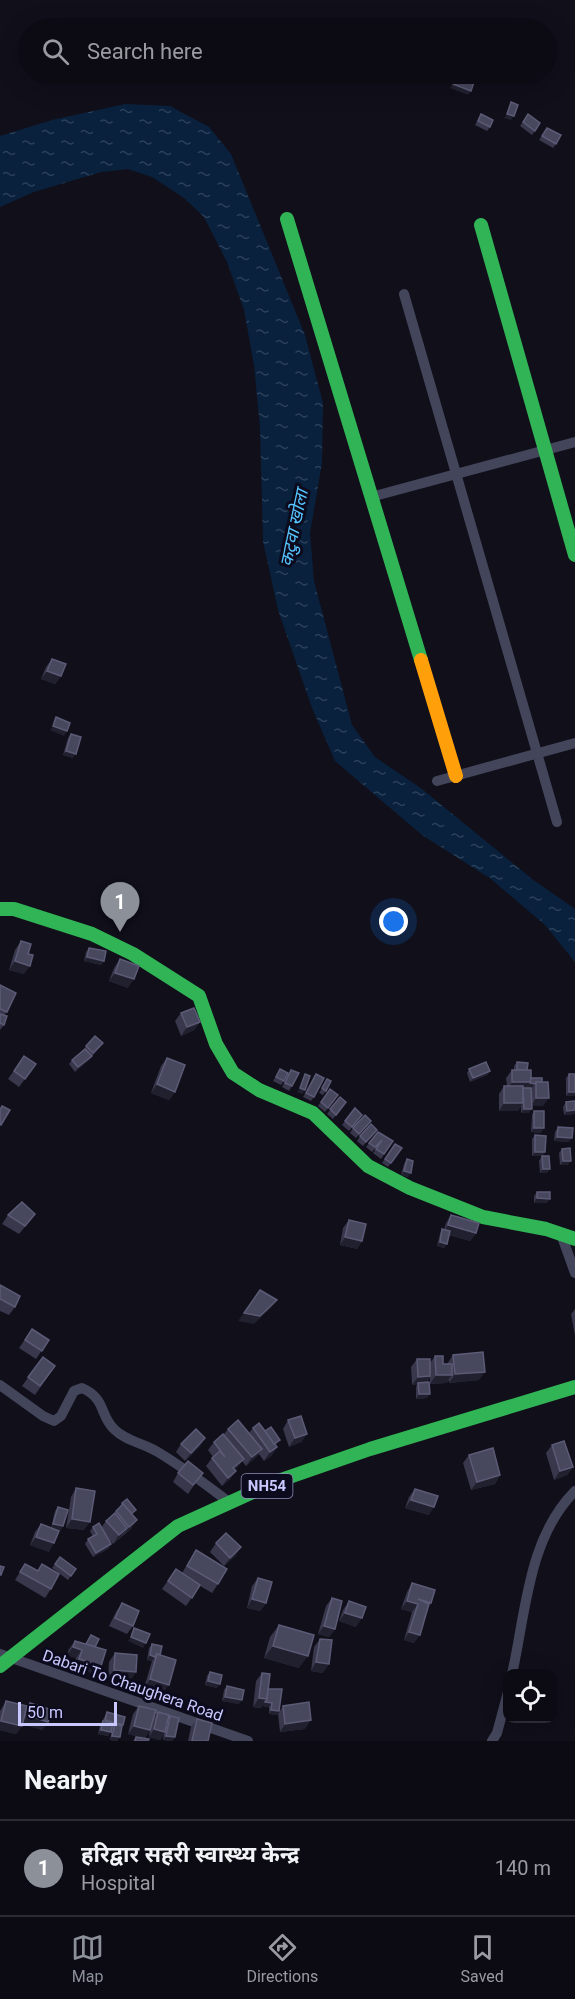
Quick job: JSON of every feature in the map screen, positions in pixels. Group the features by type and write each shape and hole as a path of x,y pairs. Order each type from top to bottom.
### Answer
{"street":[{"path":"287,219 456,776"},
{"path":"481,225 575,555"},
{"path":"404,294 557,822"},
{"path":"371,497 575,442"},
{"path":"437,781 575,743"},
{"path":"0,909 14,909 92,933 133,954 199,996 216,1044 233,1073 259,1090 313,1113 368,1166 410,1188 483,1217 575,1239"},
{"path":"561,1234 575,1273"},
{"path":"0,1385 43,1416 54,1421 61,1416 74,1391 82,1388 94,1393 111,1428 119,1435 153,1449 180,1465 229,1502"},
{"name":"NH54","path":"3,1659 178,1526 275,1482 370,1449 575,1387"},
{"path":"513,1669 533,1564 563,1503 575,1491"},
{"name":"Dabari To Chaughera Road","path":"3,1659 248,1741"},
{"path":"492,1741 497,1733 503,1708"}],"water":[{"name":"कटुवा खोला","path":"125,104 170,106 209,127 231,154 305,335 323,403 322,463 310,533 314,581 352,725 375,757 422,789 532,879 575,909 575,962 545,925 491,879 422,835 335,761 312,708 278,610 263,541 260,428 254,365 244,310 227,262 204,217 184,198 152,177 128,169 101,172 34,192 0,207 0,136 52,120"}],"building":[{"path":"453,84 473,84 471,91"},
{"path":"511,102 518,105 514,116 507,114"},
{"path":"481,114 493,120 490,127 478,121"},
{"path":"528,114 540,123 535,131 523,122"},
{"path":"547,128 561,135 556,144 542,136"},
{"path":"52,659 66,664 61,676 47,671"},
{"path":"56,717 70,723 67,731 53,726"},
{"path":"71,734 81,737 76,754 66,751"},
{"path":"21,941 31,944 28,954 33,955 30,966 15,961"},
{"path":"89,948 106,951 104,961 87,957"},
{"path":"120,959 139,966 134,979 115,973"},
{"path":"0,985 16,993 7,1012 0,1009"},
{"path":"194,1008 200,1022 187,1027 181,1013"},
{"path":"0,1014 7,1016 4,1025 0,1023"},
{"path":"95,1036 103,1043 93,1053 86,1046"},
{"path":"85,1049 92,1056 78,1067 72,1060"},
{"path":"24,1056 36,1064 25,1079 14,1071"},
{"path":"167,1058 185,1065 175,1092 157,1084"},
{"path":"486,1062 490,1071 473,1078 469,1069"},
{"path":"517,1062 528,1063 527,1070 517,1070"},
{"path":"280,1069 288,1073 284,1081 276,1077"},
{"path":"291,1070 299,1073 292,1086 285,1083"},
{"path":"512,1070 531,1070 531,1082 512,1082"},
{"path":"305,1074 310,1076 305,1090 300,1088"},
{"path":"316,1074 324,1078 314,1097 306,1093"},
{"path":"569,1074 575,1074 575,1092 569,1092"},
{"path":"531,1078 542,1078 542,1082 530,1083"},
{"path":"327,1079 331,1081 326,1091 322,1088"},
{"path":"536,1082 548,1082 549,1098 536,1098"},
{"path":"504,1086 523,1086 523,1103 504,1103"},
{"path":"523,1088 531,1088 532,1109 524,1109"},
{"path":"330,1089 338,1095 328,1108 321,1102"},
{"path":"340,1097 346,1102 336,1115 330,1109"},
{"path":"575,1101 575,1110 567,1111 566,1102"},
{"path":"2,1106 10,1110 1,1125 0,1110"},
{"path":"355,1108 362,1115 352,1127 345,1121"},
{"path":"534,1111 544,1111 544,1128 534,1128"},
{"path":"365,1115 371,1121 359,1134 353,1128"},
{"path":"371,1124 377,1130 366,1142 360,1136"},
{"path":"558,1127 573,1128 572,1138 557,1137"},
{"path":"378,1132 393,1141 384,1154 376,1149 382,1140 375,1147 369,1143"},
{"path":"535,1135 546,1136 545,1152 535,1152"},
{"path":"395,1144 402,1148 391,1163 385,1159"},
{"path":"570,1148 571,1161 563,1161 562,1149"},
{"path":"542,1156 549,1156 550,1169 543,1169"},
{"path":"407,1159 413,1161 411,1173 404,1171"},
{"path":"537,1192 550,1192 550,1199 537,1198"},
{"path":"22,1202 35,1214 25,1226 8,1215"},
{"path":"451,1215 479,1223 476,1233 448,1225"},
{"path":"349,1220 366,1224 362,1241 345,1237"},
{"path":"442,1229 450,1231 447,1244 440,1242"},
{"path":"0,1285 20,1296 15,1307 0,1299"},
{"path":"260,1290 277,1300 260,1316 244,1313"},
{"path":"32,1329 49,1340 42,1351 25,1340"},
{"path":"483,1352 485,1372 455,1374 453,1355"},
{"path":"435,1356 443,1356 443,1364 452,1364 452,1375 436,1375"},
{"path":"43,1357 55,1366 40,1386 28,1377"},
{"path":"417,1359 430,1359 430,1376 418,1377"},
{"path":"429,1382 430,1394 419,1394 418,1383"},
{"path":"301,1416 307,1434 295,1438 288,1420"},
{"path":"238,1420 262,1449 252,1457 228,1429"},
{"path":"259,1423 277,1447 270,1452 253,1428"},
{"path":"271,1427 280,1440 274,1444 265,1431"},
{"path":"196,1429 205,1438 191,1453 181,1444"},
{"path":"223,1434 244,1459 233,1468 236,1471 228,1478 212,1458 220,1451 225,1457 214,1442"},
{"path":"564,1441 573,1467 560,1471 552,1445"},
{"path":"493,1448 500,1475 477,1482 469,1455"},
{"path":"188,1461 203,1473 193,1485 178,1473"},
{"path":"76,1488 95,1491 90,1522 72,1519"},
{"path":"415,1489 438,1496 434,1507 411,1500"},
{"path":"127,1499 136,1510 131,1514 122,1503"},
{"path":"123,1504 137,1520 129,1527 116,1511"},
{"path":"58,1507 68,1510 63,1526 53,1524"},
{"path":"115,1513 127,1528 119,1535 106,1521"},
{"path":"99,1523 111,1544 96,1553 88,1539 97,1534 93,1527"},
{"path":"41,1524 59,1531 54,1543 36,1537"},
{"path":"226,1533 241,1547 230,1558 216,1543"},
{"path":"196,1550 227,1569 218,1584 187,1566"},
{"path":"60,1557 76,1569 71,1576 55,1564"},
{"path":"25,1564 38,1571 42,1564 59,1574 51,1589 20,1572"},
{"path":"176,1569 200,1585 192,1598 168,1581"},
{"path":"258,1578 272,1582 266,1603 252,1599"},
{"path":"412,1583 435,1590 431,1603 418,1599 429,1604 420,1635 409,1632 418,1604 407,1601"},
{"path":"332,1598 342,1601 335,1629 324,1626"},
{"path":"349,1601 366,1607 362,1618 345,1613"},
{"path":"122,1603 139,1611 133,1626 115,1618"},
{"path":"279,1625 314,1635 308,1656 273,1646"},
{"path":"134,1628 150,1634 146,1643 131,1637"},
{"path":"91,1635 99,1639 95,1647 86,1644"},
{"path":"320,1639 332,1640 329,1664 316,1662"},
{"path":"75,1641 106,1650 101,1666 79,1659 82,1650 73,1647"},
{"path":"152,1644 162,1646 160,1655 157,1654 155,1657 150,1655"},
{"path":"115,1653 137,1655 136,1672 114,1670"},
{"path":"157,1654 176,1660 169,1685 150,1679"},
{"path":"210,1672 222,1675 220,1684 208,1681"},
{"path":"262,1673 270,1674 267,1699 259,1698"},
{"path":"227,1686 244,1690 242,1700 225,1697"},
{"path":"268,1689 282,1689 279,1711 271,1710 272,1703 265,1702"},
{"path":"6,1701 27,1706 22,1726 1,1721"},
{"path":"309,1702 311,1720 285,1724 283,1706"},
{"path":"30,1703 52,1710 48,1722 27,1715"},
{"path":"139,1706 156,1710 150,1730 134,1726"},
{"path":"107,1712 125,1717 123,1725 105,1720"},
{"path":"158,1712 169,1715 165,1732 154,1729"},
{"path":"170,1716 179,1718 175,1737 166,1736"},
{"path":"197,1719 212,1723 208,1741 192,1741"},
{"path":"103,1721 113,1723 111,1732 101,1730"},
{"path":"115,1724 122,1726 120,1737 112,1736"},
{"path":"136,1737 149,1739 148,1741 135,1741"}],"traffic: fast":[{"path":"287,219 421,660"},
{"path":"481,225 575,555"},
{"path":"0,909 14,909 92,934 133,954 199,996 216,1044 233,1073 259,1090 313,1113 368,1166 410,1188 483,1217 546,1229 575,1239"},
{"path":"0,1666 178,1526 275,1482 370,1449 575,1387"}],"traffic: slow":[{"path":"421,660 456,776"}],"place":[{"name":"हरिद्वार सहरी स्वास्थ्य केन्द्र","path":"120,932"}]}
